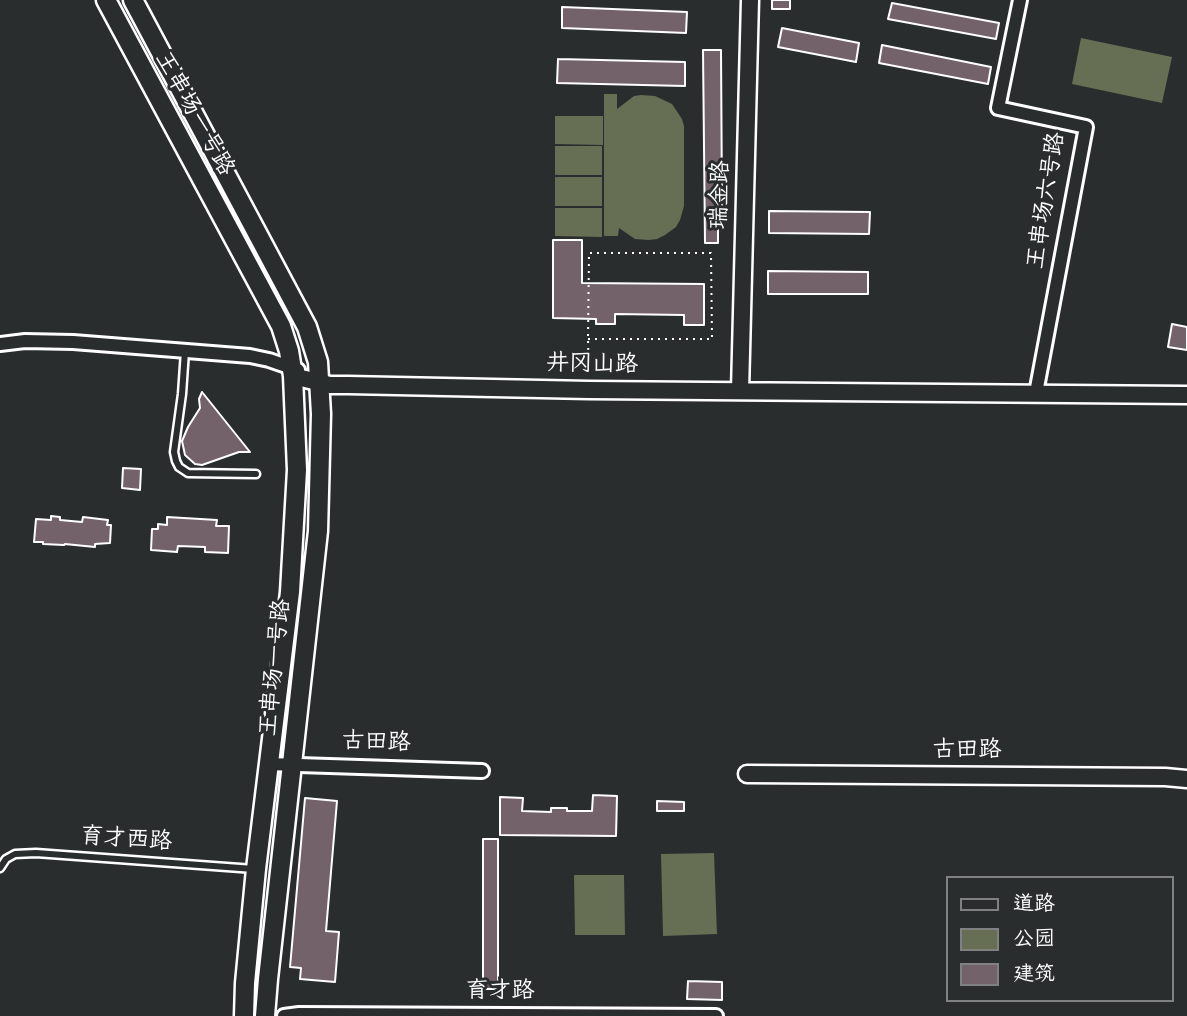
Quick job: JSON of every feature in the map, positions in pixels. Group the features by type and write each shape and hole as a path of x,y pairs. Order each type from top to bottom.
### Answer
{"main road":[{"name":"王串场一号路","path":"104,0 281,326 292,365 295,419"},
{"name":"王串场一号路","path":"132,0 301,315 313,343 320,379 317,531 265,1016"},
{"name":"王串场一号路","path":"244,1016 256,869 289,592 294,525 297,470 292,365"}],"street":[{"name":"瑞金路","path":"740,388 750,0"},
{"name":"王串场六号路","path":"1020,0 998,108 1086,127 1037,391"},
{"name":"井冈山路","path":"0,346 34,345 250,356 292,365 320,379 362,386 1187,392"},
{"name":"井冈山路","path":"320,379 740,388"},
{"name":"古田路","path":"268,764 482,771"},
{"name":"古田路","path":"747,774 1165,776 1187,779"},
{"name":"育才路","path":"284,1016 716,1016"}],"lane":[{"path":"184,353 174,452 179,467 188,473 256,474"},
{"name":"育才西路","path":"0,868 6,859 15,854 36,853 256,869"}],"path":[{"path":"588,339 712,339 712,253 589,253 588,339 589,384"}],"green space":[{"path":"1081,38 1172,57 1162,103 1072,84"},
{"path":"604,94 617,94 617,109 634,96 655,96 672,104 682,119 684,206 676,227 657,239 635,239 619,228 618,236 604,236"},
{"path":"555,116 603,116 603,145 555,144"},
{"path":"555,146 602,146 602,175 555,175"},
{"path":"555,177 602,177 602,206 555,206"},
{"path":"555,208 602,208 602,237 555,236"},
{"path":"714,853 717,934 663,936 661,854"},
{"path":"574,875 624,875 625,935 575,935"}],"building":[{"path":"772,0 790,0 790,9 772,9"},
{"path":"892,3 999,23 996,39 888,19"},
{"path":"562,7 687,12 686,33 562,28"},
{"path":"782,28 859,43 856,62 778,47"},
{"path":"882,45 991,67 988,84 879,63"},
{"path":"703,50 721,50 722,209 718,209 718,243 705,243"},
{"path":"558,59 685,62 685,86 557,83"},
{"path":"769,211 870,212 869,234 769,233"},
{"path":"553,240 582,240 582,283 704,284 704,325 684,325 684,315 615,314 615,324 596,324 596,319 553,318"},
{"path":"768,271 868,272 868,294 768,294"},
{"path":"1172,324 1187,327 1187,350 1168,347"},
{"path":"202,392 250,452 239,452 202,465 195,464 185,455 182,441 200,408 199,399"},
{"path":"123,468 141,469 140,490 122,488"},
{"path":"51,516 60,517 60,520 82,522 83,517 108,520 107,525 111,525 110,543 95,544 95,547 34,542 36,519 51,520"},
{"path":"167,517 217,520 216,526 229,526 228,553 205,552 205,547 178,546 177,552 151,550 152,529 158,529 158,524 167,525"},
{"path":"593,795 617,796 616,836 500,835 500,797 523,798 522,811 551,812 551,808 592,811"},
{"path":"305,798 337,801 326,931 339,932 335,982 300,979 301,968 290,967"},
{"path":"657,801 684,802 684,811 657,811"},
{"path":"483,839 498,839 498,989 483,989"},
{"path":"688,981 722,982 722,1000 687,999"}]}
